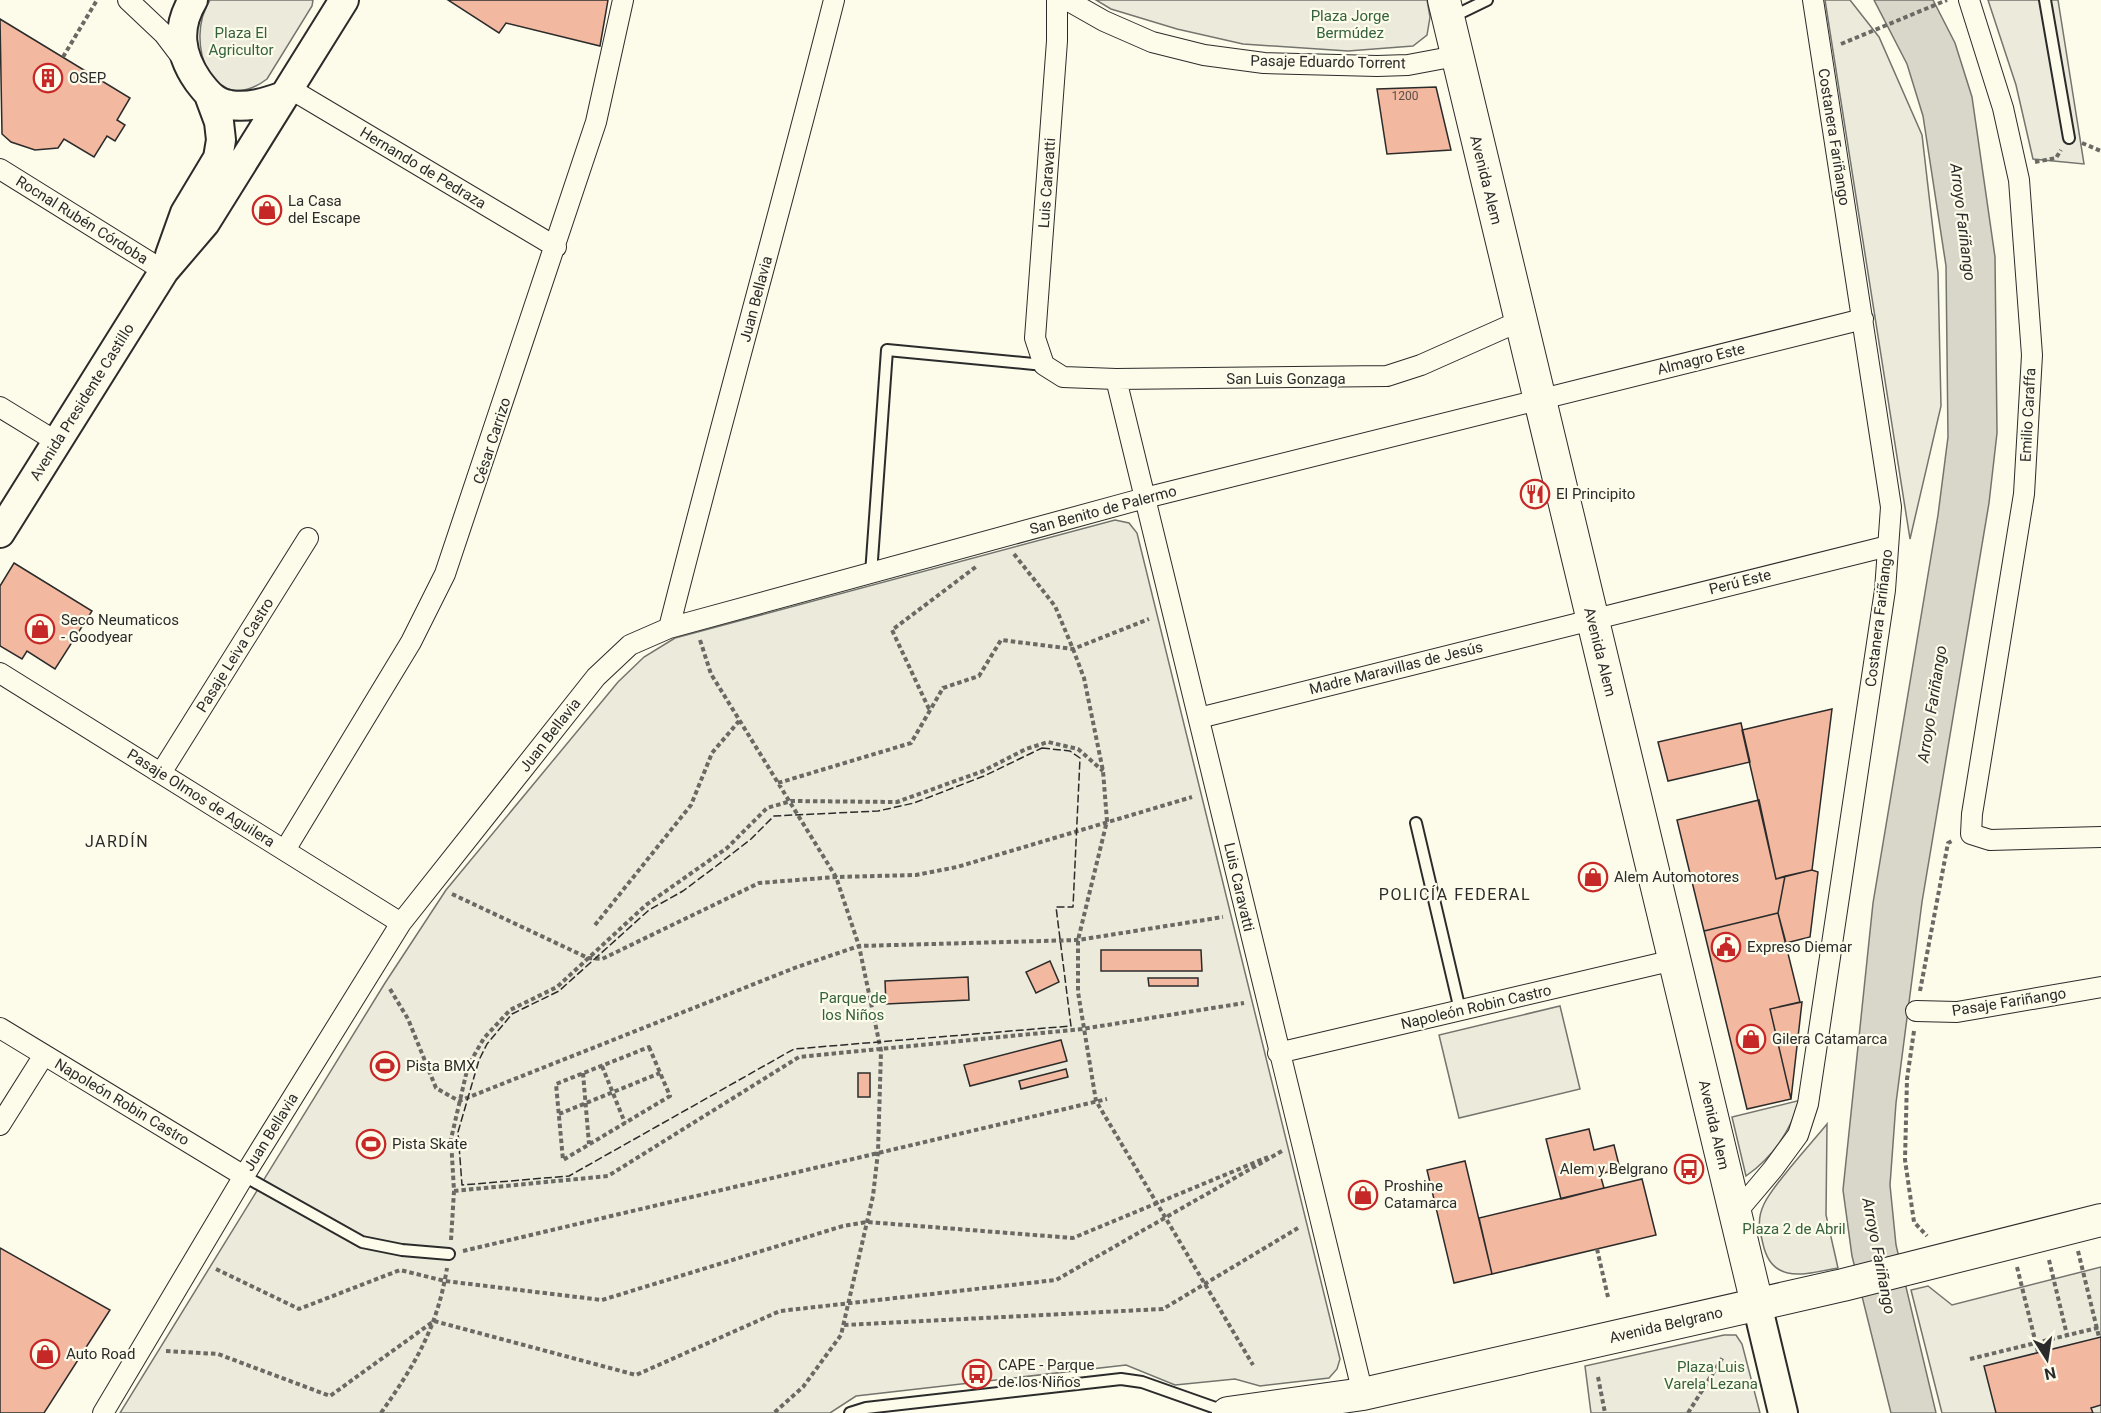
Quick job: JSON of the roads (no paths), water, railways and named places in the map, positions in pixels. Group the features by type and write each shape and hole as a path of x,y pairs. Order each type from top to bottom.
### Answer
{"main road":[{"path":"186,64 182,46 182,25 193,0"},
{"path":"326,28 328,0"},
{"path":"326,28 344,0"},
{"name":"Avenida Alem","path":"1446,10 1757,1304"},
{"name":"Avenida Presidente Castillo","path":"0,533 164,271 205,223 326,28"},
{"name":"Avenida Presidente Castillo","path":"164,271 185,213 218,158 221,140 219,122 208,95 186,64"},
{"path":"208,95 220,102 242,106 255,105 287,92"},
{"name":"Avenida Belgrano","path":"1229,1413 1277,1410 1363,1394 1843,1285 2101,1220"},
{"path":"1757,1304 1783,1413"}],"street":[{"path":"128,0 164,34 186,64"},
{"name":"César Carrizo","path":"285,850 411,642 445,574 596,122 623,0"},
{"name":"Juan Bellavia","path":"103,1413 244,1176 401,923 596,677 630,645 669,628 834,0"},
{"name":"Luis Caravatti","path":"1044,365 1035,338 1057,41 1056,0"},
{"name":"Pasaje Eduardo Torrent","path":"1067,0 1104,21 1152,42 1204,55 1264,63 1377,66 1408,65 1456,56"},
{"name":"Costanera Fariñango","path":"1735,1214 1798,1135 1808,1104 1882,613 1891,507 1813,0"},
{"name":"Emilio Caraffa","path":"1969,0 2003,108 2016,166 2026,250 2032,355 2024,494 1972,814 1971,834 1990,840 2101,837"},
{"name":"Hernando de Pedraza","path":"287,92 556,247"},
{"name":"Rocnal Rubén Córdoba","path":"0,169 164,271"},
{"name":"Almagro Este","path":"1539,399 1863,320"},
{"name":"San Luis Gonzaga","path":"1044,365 1063,377 1116,379 1387,376 1421,365 1520,321"},
{"name":"Luis Caravatti","path":"1116,379 1278,1053 1363,1394"},
{"name":"San Benito de Palermo","path":"669,628 1144,498 1539,399"},
{"path":"0,407 57,442"},
{"name":"Pasaje Leiva Castro","path":"161,773 308,538"},
{"name":"Perú Este","path":"1592,618 1888,546"},
{"name":"Madre Maravillas de Jesús","path":"1199,718 1592,618"},
{"name":"Pasaje Olmos de Aguilera","path":"0,673 401,923"},
{"name":"Napoleón Robin Castro","path":"1278,1053 1674,960"},
{"name":"Pasaje Fariñango","path":"1916,1011 1957,1012 2101,987"},
{"name":"Napoleón Robin Castro","path":"0,1028 244,1176"},
{"path":"0,1125 44,1055"}],"lane":[{"path":"1446,10 1487,0"},
{"path":"2045,0 2069,138"},
{"path":"871,574 887,350 1044,365"},
{"path":"1416,824 1460,1010"},
{"path":"244,1176 362,1242 402,1250 449,1254"},
{"path":"850,1413 866,1408 1121,1379 1142,1382 1229,1413"}],"water":[{"name":"Arroyo Fariñango","path":"1874,0 1933,0 1955,43 1972,97 1995,257 1997,433 1989,503 1922,902 1896,1103 1890,1185 1896,1245 1936,1413 1891,1413 1852,1256 1843,1190 1873,903 1938,515 1948,437 1946,266 1923,116 1907,64"}],"place":[{"name":"OSEP","path":"48,78"},
{"name":"La Casa del Escape","path":"267,210"},
{"name":"El Principito","path":"1535,494"},
{"name":"Seco Neumaticos - Goodyear","path":"40,629"},
{"name":"Alem Automotores","path":"1593,877"},
{"name":"Expreso Diemar","path":"1726,947"},
{"name":"Gilera Catamarca","path":"1751,1039"},
{"name":"Pista BMX","path":"385,1066"},
{"name":"Pista Skate","path":"371,1144"},
{"name":"Alem y Belgrano","path":"1689,1169"},
{"name":"Proshine Catamarca","path":"1363,1195"},
{"name":"Auto Road","path":"45,1354"},
{"name":"CAPE - Parque de los Niños","path":"977,1374"}],"district":[{"name":"JARDÍN","path":"117,841"},
{"name":"POLICÍA FEDERAL","path":"1455,894"}],"park label":[{"name":"Plaza Jorge Bermúdez","path":"1350,24"},
{"name":"Plaza El Agricultor","path":"241,42"},
{"name":"Parque de los Niños","path":"853,1006"},
{"name":"Plaza 2 de Abril","path":"1794,1229"},
{"name":"Plaza Luis Varela Lezana","path":"1711,1376"}]}
